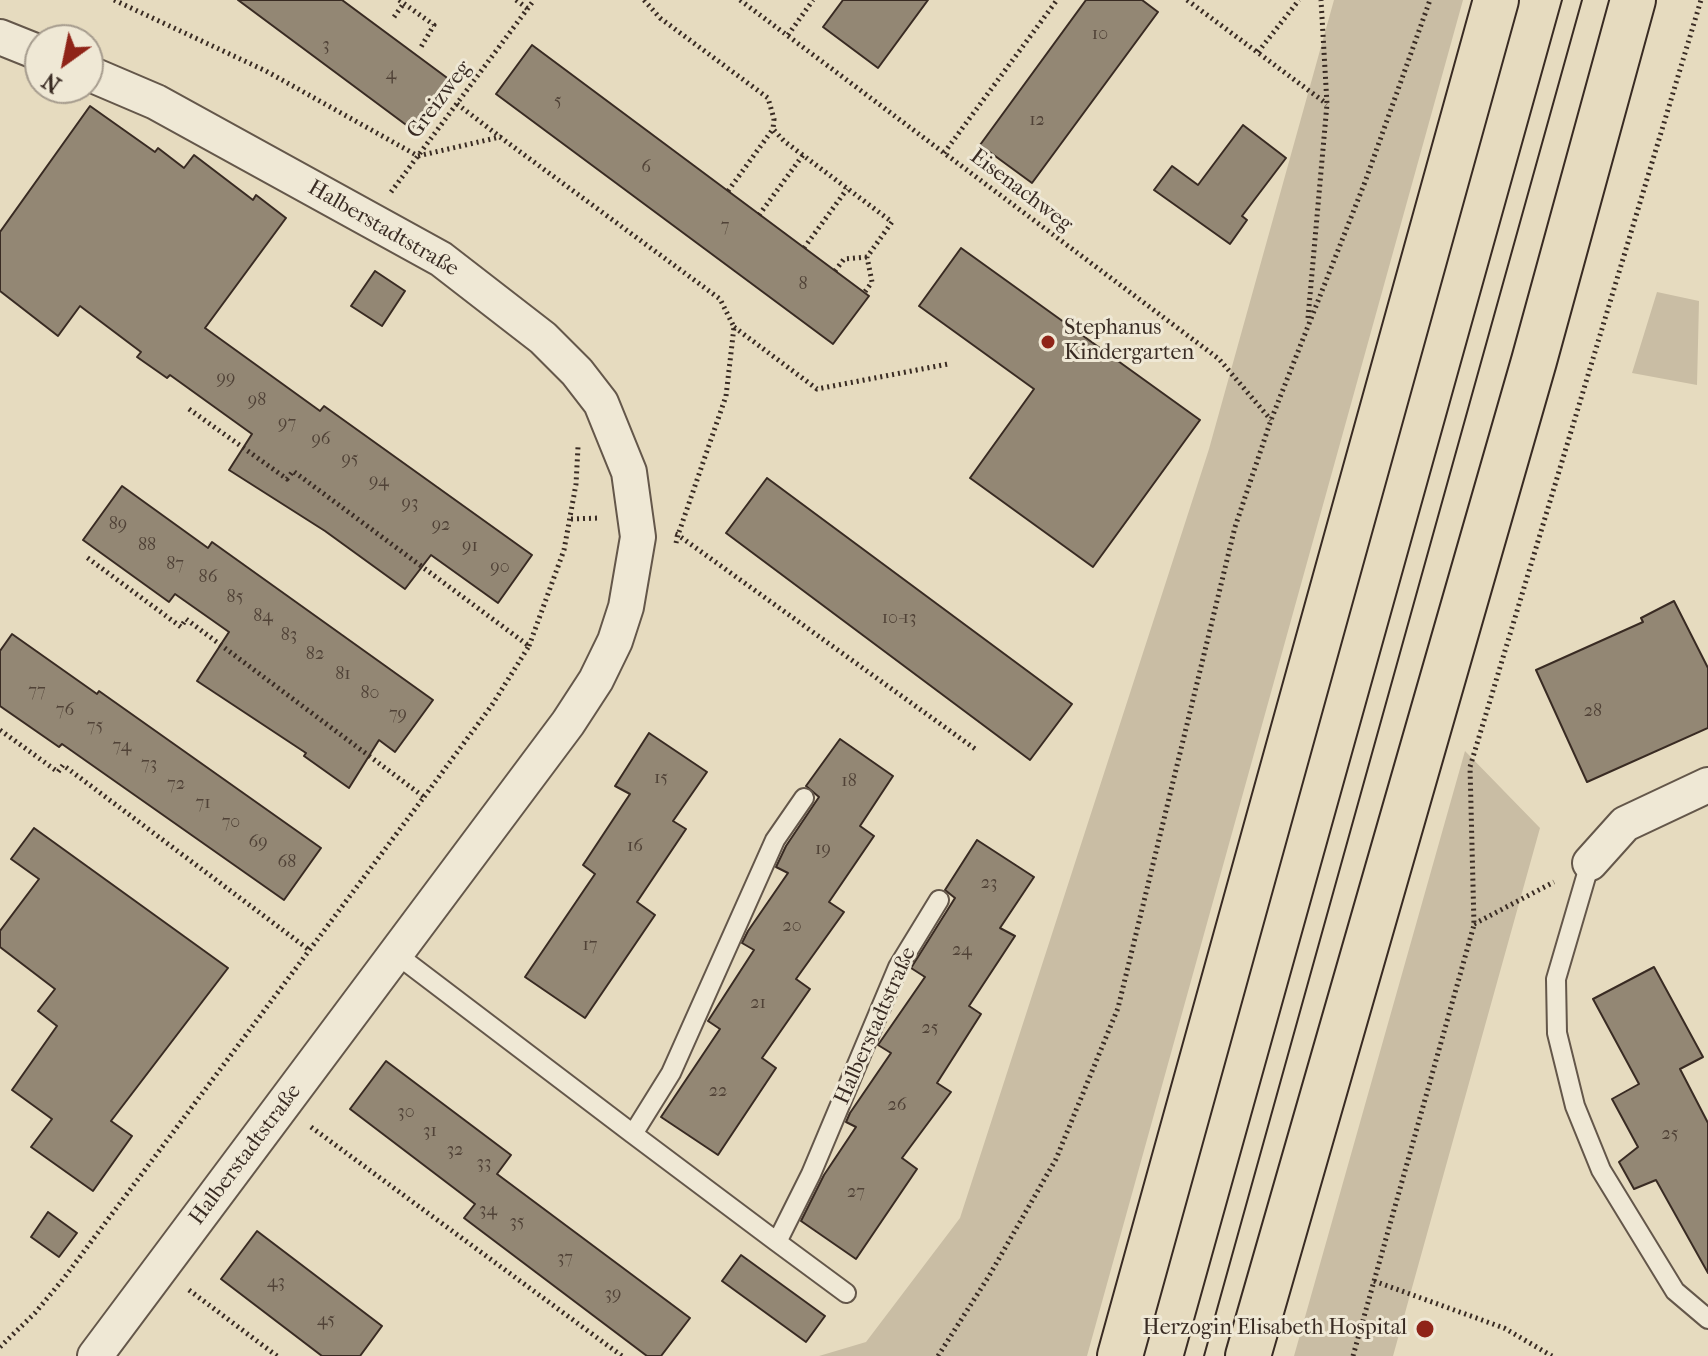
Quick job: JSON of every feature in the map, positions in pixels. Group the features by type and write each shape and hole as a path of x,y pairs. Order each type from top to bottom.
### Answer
{"highway":[{"path":"1120,1356 1496,0"},
{"path":"1248,1356 1534,361 1633,0"}],"street":[{"path":"0,37 24,47"},
{"name":"Halberstadtstraße","path":"95,1356 568,723 596,680 615,641 626,607 636,555 638,520 629,472 601,403 577,372 543,338 441,259 156,102 104,80"},
{"path":"1590,863 1625,824 1708,785"}],"lane":[{"path":"633,1134 671,1073 775,840 804,798"},
{"path":"1590,863 1556,979 1557,1033 1575,1106 1601,1170 1675,1291 1708,1319"},
{"name":"Halberstadtstraße","path":"777,1242 811,1174 898,967 939,900"},
{"path":"396,954 846,1293"}],"path":[{"path":"114,0 266,71 418,156 500,137"},
{"path":"516,0 528,9"},
{"name":"Greizweg","path":"371,219 534,0"},
{"path":"644,0 660,18 768,98 774,119 773,129 728,191"},
{"name":"Eisenachweg","path":"740,0 1219,359 1271,420"},
{"path":"788,35 813,0"},
{"path":"944,153 1057,0"},
{"path":"1187,0 1327,104"},
{"path":"1258,52 1299,0"},
{"path":"1308,323 1327,104 1321,0"},
{"path":"938,1356 989,1276 1056,1159 1118,1008 1235,527 1271,420 1365,182 1430,0"},
{"path":"1353,1356 1474,925 1470,767 1701,0"},
{"path":"394,17 401,2 434,25 421,47"},
{"path":"457,104 720,299 734,327 817,389 948,364"},
{"path":"773,129 892,222 867,257 872,282 864,293"},
{"path":"759,215 803,155"},
{"path":"804,248 847,189"},
{"path":"835,271 844,259 867,257"},
{"path":"674,549 726,396 734,327"},
{"path":"189,409 287,479 293,471 529,646"},
{"path":"0,1347 35,1313 64,1278 492,705 529,646 564,550 571,519 578,446 575,435"},
{"path":"638,520 678,535 978,751"},
{"path":"85,556 181,627 186,619 424,797"},
{"path":"0,730 58,772 63,765 308,949"},
{"path":"1474,925 1590,863"},
{"path":"306,1124 622,1356"},
{"path":"1374,1281 1504,1328 1552,1356"},
{"path":"185,1287 277,1356"}],"shaded area":[{"path":"1334,0 1463,0 1087,1356 819,1356 866,1342 960,1218 1209,449"},
{"path":"1657,292 1699,301 1697,385 1632,373"},
{"path":"1465,751 1540,828 1393,1356 1294,1356"}],"building":[{"path":"238,0 342,0 450,80 413,130"},
{"path":"843,0 928,0 878,68 823,27"},
{"path":"1086,0 1142,0 1158,12 1032,183 980,145"},
{"path":"532,45 869,296 833,344 496,94"},
{"path":"90,106 155,152 158,148 184,168 194,155 253,200 256,195 286,218 205,328 320,411 324,406 532,555 498,603 431,555 405,589 325,531 229,470 252,434 170,375 167,378 137,357 141,352 80,306 58,336 0,291 0,232"},
{"path":"1243,125 1286,158 1242,216 1247,220 1230,244 1154,190 1172,166 1198,185"},
{"path":"961,248 1200,420 1093,567 970,478 1034,389 919,306"},
{"path":"375,271 405,291 382,326 351,306"},
{"path":"767,478 1072,704 1030,760 726,533"},
{"path":"122,486 208,548 212,542 433,700 395,752 379,740 349,788 304,756 306,753 197,681 229,632 175,594 169,602 83,540"},
{"path":"1674,601 1708,668 1708,728 1587,782 1536,670 1643,622 1641,618"},
{"path":"12,634 97,694 99,691 321,848 284,900 62,744 59,747 0,706 0,651"},
{"path":"649,733 707,772 673,821 686,829 637,902 655,915 585,1018 525,977 595,874 583,865 630,794 615,786"},
{"path":"840,739 893,776 860,826 874,836 829,902 844,912 796,979 810,989 762,1058 776,1068 718,1155 661,1117 720,1029 708,1021 754,950 742,943 788,873 776,867 786,846 819,797 806,786"},
{"path":"34,828 228,968 111,1121 132,1136 93,1191 31,1147 52,1119 12,1090 57,1026 38,1011 55,989 0,947 0,931 39,879 11,859"},
{"path":"977,840 1034,877 1000,928 1015,936 969,1006 981,1014 937,1083 951,1092 902,1158 917,1169 856,1259 801,1221 824,1175 856,1127 846,1122 850,1113 891,1053 878,1045 925,977 911,968 955,898 945,890"},
{"path":"1654,967 1703,1057 1680,1069 1708,1123 1708,1273 1656,1180 1634,1189 1619,1162 1638,1147 1612,1099 1639,1084 1593,999"},
{"path":"386,1061 511,1155 497,1174 690,1318 661,1356 647,1356 464,1218 475,1204 350,1109"},
{"path":"48,1212 77,1233 59,1257 31,1237"},
{"path":"257,1231 382,1326 360,1356 322,1356 221,1279"},
{"path":"741,1255 825,1316 806,1342 722,1281"}],"tram line":[{"path":"1184,1356 1562,0"},
{"path":"1204,1356 1582,0"}],"place":[{"name":"Stephanus Kindergarten","path":"1048,342"},
{"name":"Herzogin Elisabeth Hospital","path":"1425,1329"}]}
